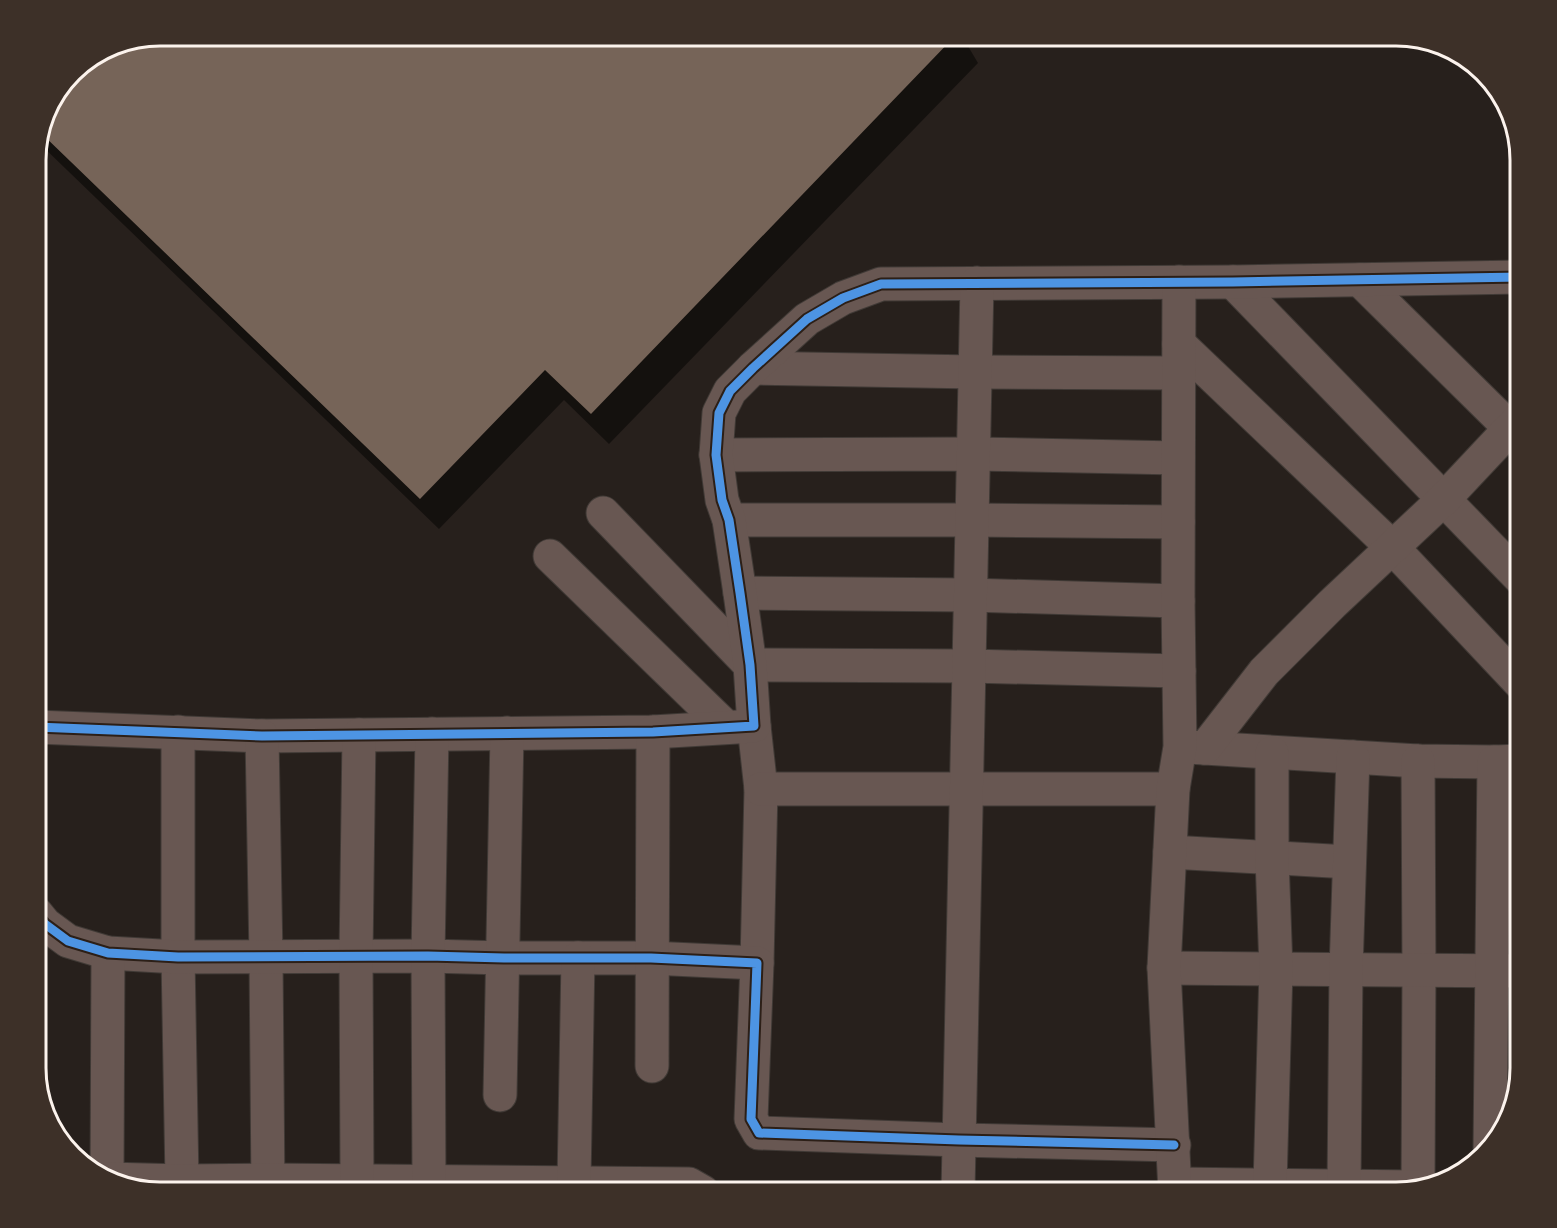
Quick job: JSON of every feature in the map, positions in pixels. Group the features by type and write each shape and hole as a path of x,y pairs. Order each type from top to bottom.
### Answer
{"street":[{"path":"1174,1145 759,1133 752,1119 761,789 740,727 750,665 729,520 722,500 716,455 719,413 730,391 807,319 843,298 881,284 1233,282 1510,277"},
{"path":"1360,280 1510,421"},
{"path":"1179,282 1179,670 1192,747"},
{"path":"1233,282 1510,568"},
{"path":"958,1182 977,283"},
{"path":"753,368 975,372 1179,358 1392,547 1510,672"},
{"path":"1175,1182 1164,968 1173,789 1192,747 1332,604 1510,436"},
{"path":"716,455 974,454 1178,458"},
{"path":"603,513 750,665 1179,670"},
{"path":"729,520 1178,522"},
{"path":"550,556 740,727"},
{"path":"740,593 970,595 1178,601"},
{"path":"47,727 262,736 653,732 740,727"},
{"path":"178,732 178,957 183,1181"},
{"path":"652,1066 653,732"},
{"path":"500,1095 507,733"},
{"path":"429,1181 428,956 432,734"},
{"path":"357,1180 358,735"},
{"path":"262,736 267,1182"},
{"path":"1192,747 1418,761 1508,761 1506,972 1492,1130"},
{"path":"1270,1182 1276,969 1272,858 1272,753"},
{"path":"1344,1182 1346,970 1353,757"},
{"path":"1418,761 1418,1179"},
{"path":"761,789 1173,789"},
{"path":"1170,852 1350,862"},
{"path":"47,925 68,941 108,953 178,957 651,958 757,963"},
{"path":"108,953 108,1169"},
{"path":"327,1182 357,1180 574,1182 578,958"},
{"path":"1164,968 1506,972"},
{"path":"139,1179 200,1182"}],"building":[{"path":"945,46 591,414 545,370 420,499 48,140 58,110 70,91 85,75 117,55 131,50 153,47"}],"cycle path":[{"path":"47,727 262,736 653,732 754,726 750,665 740,593 716,455 719,413 730,391 807,319 843,298 881,284 1233,282 1510,277"},
{"path":"47,925 68,941 108,953 178,957 651,958 757,963 751,1119 759,1133 1174,1145"}]}
